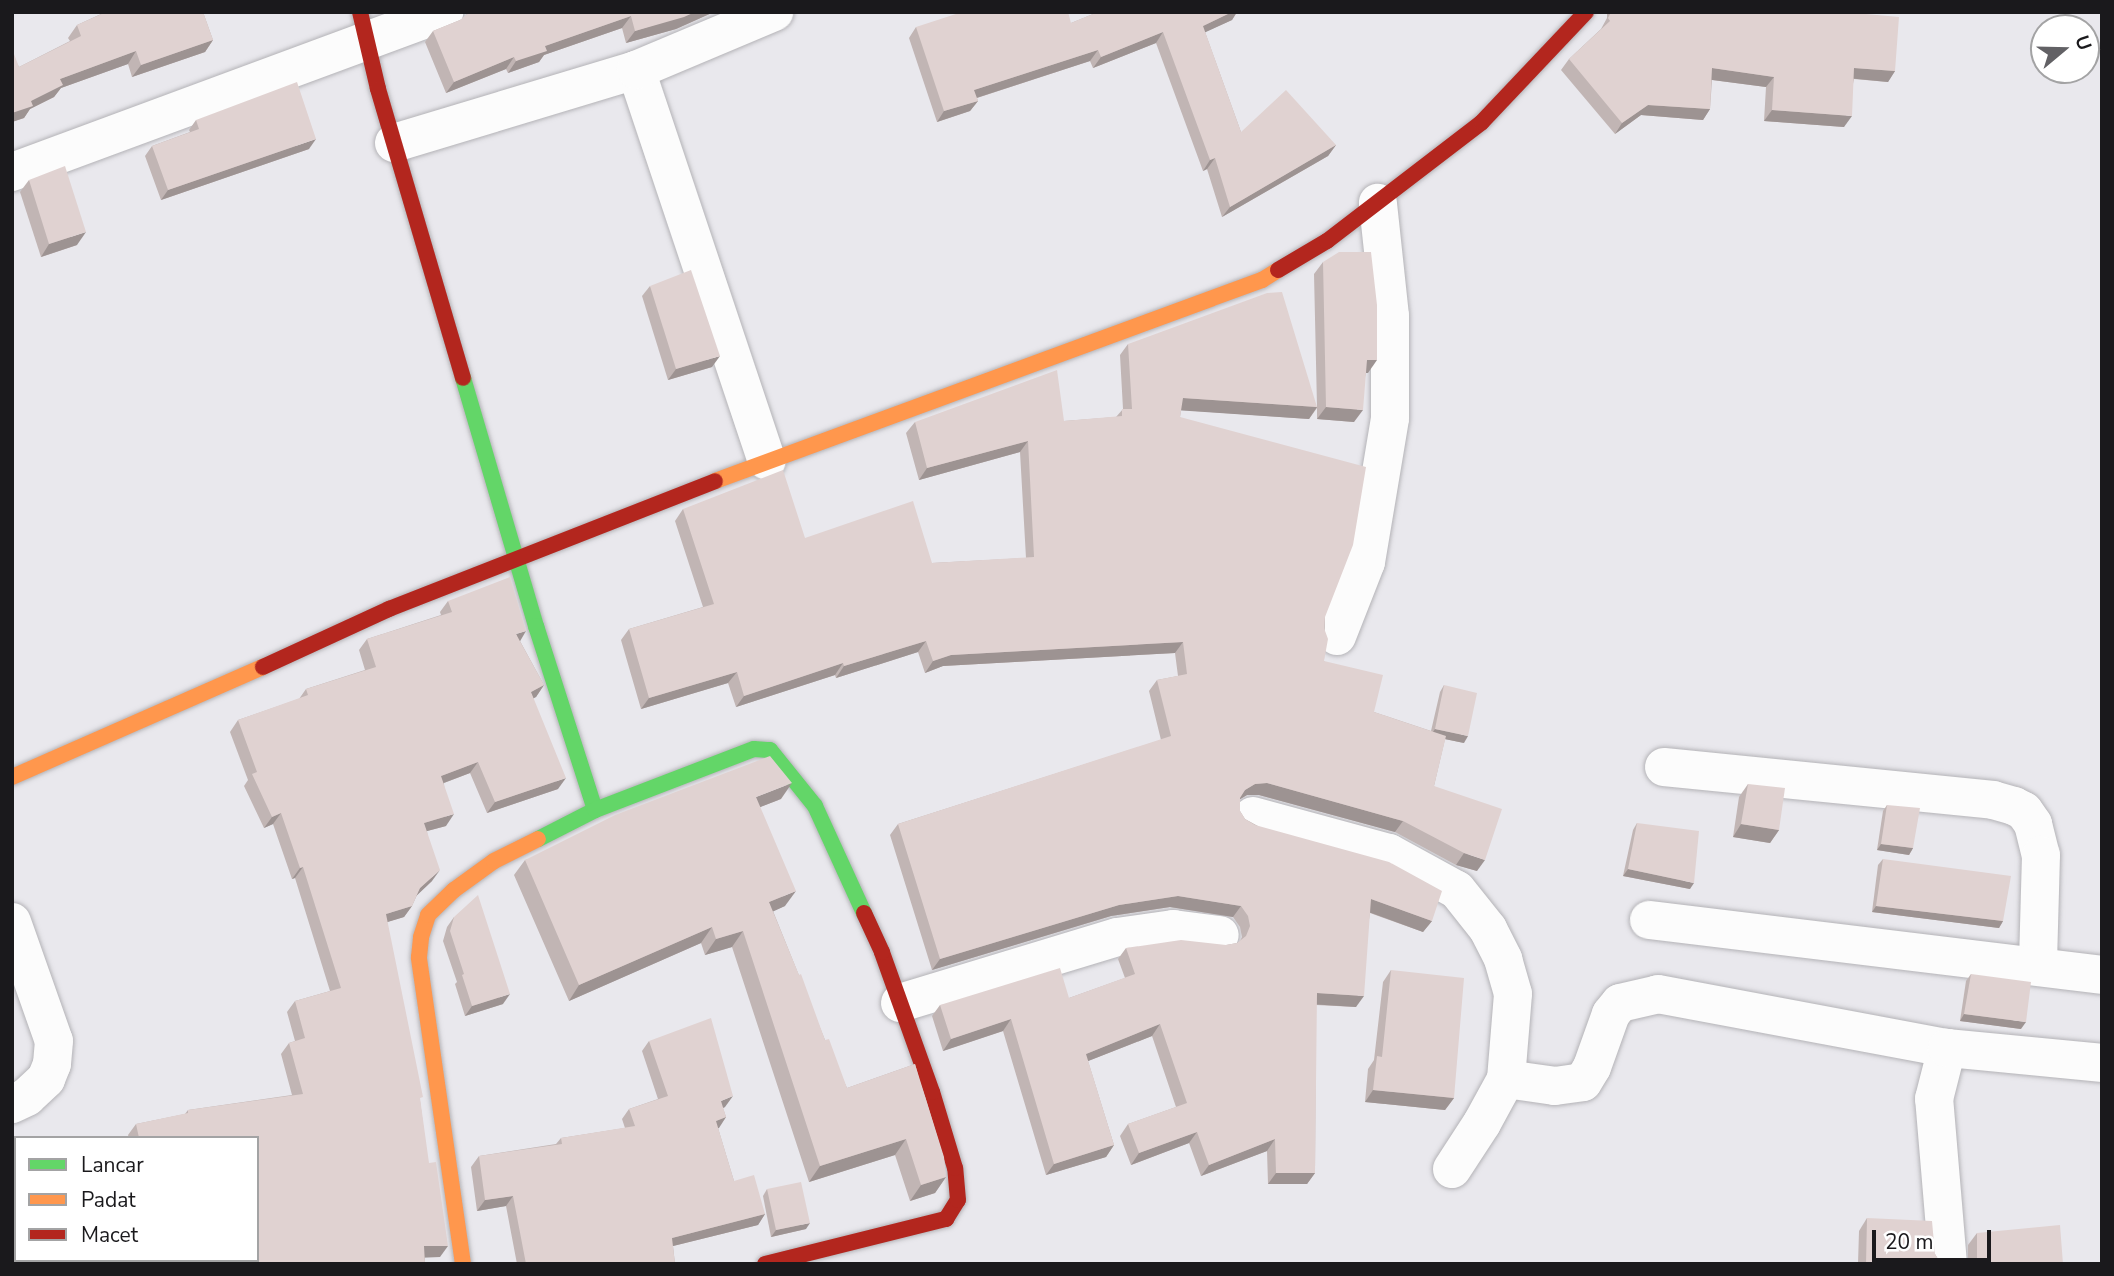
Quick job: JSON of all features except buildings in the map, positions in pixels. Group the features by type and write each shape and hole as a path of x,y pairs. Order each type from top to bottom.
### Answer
{"street":[{"path":"12,172 363,27 444,12"},
{"path":"394,143 636,70 774,12"},
{"path":"12,777 193,700 389,609 767,461 1262,280 1327,241 1482,121 1586,12"},
{"path":"363,27 394,143 516,559 595,810"},
{"path":"636,70 767,461"},
{"path":"1337,636 1366,562 1390,418 1390,316 1378,202"},
{"path":"463,1264 419,957 421,937 428,915 494,861 595,810 754,749 771,750 815,806 881,952 900,1003 955,1168 958,1200 946,1219 765,1264"},
{"path":"1664,767 1993,800 2024,811 2033,824 2041,856 2038,965"},
{"path":"1254,816 1389,853 1457,890 1488,929 1503,959 1513,994 1506,1079 1452,1169"},
{"path":"1649,920 2038,965 2102,975"},
{"path":"12,922 54,1041 52,1065 46,1079 27,1097 12,1104"},
{"path":"900,1003 1117,937 1173,929 1220,934"},
{"path":"1506,1079 1555,1086 1583,1082 1592,1067 1611,1014 1620,1003 1658,994 1947,1048 2102,1063"},
{"path":"1947,1048 1934,1099 1948,1264"}],"traffic: fast":[{"path":"463,378 536,626 595,810 538,839"},
{"path":"595,810 754,749 770,750 815,806 864,913"}],"traffic: slow":[{"path":"715,481 1262,280 1278,270"},
{"path":"12,777 263,667"},
{"path":"463,1264 419,957 421,937 428,915 454,890 494,861 538,839"}],"traffic: jam":[{"path":"360,12 378,89 463,378"},
{"path":"1278,270 1327,241 1482,122 1586,12"},
{"path":"263,667 389,609 715,481"},
{"path":"765,1264 946,1219 958,1200 955,1168 932,1092 882,952 864,913"}]}
